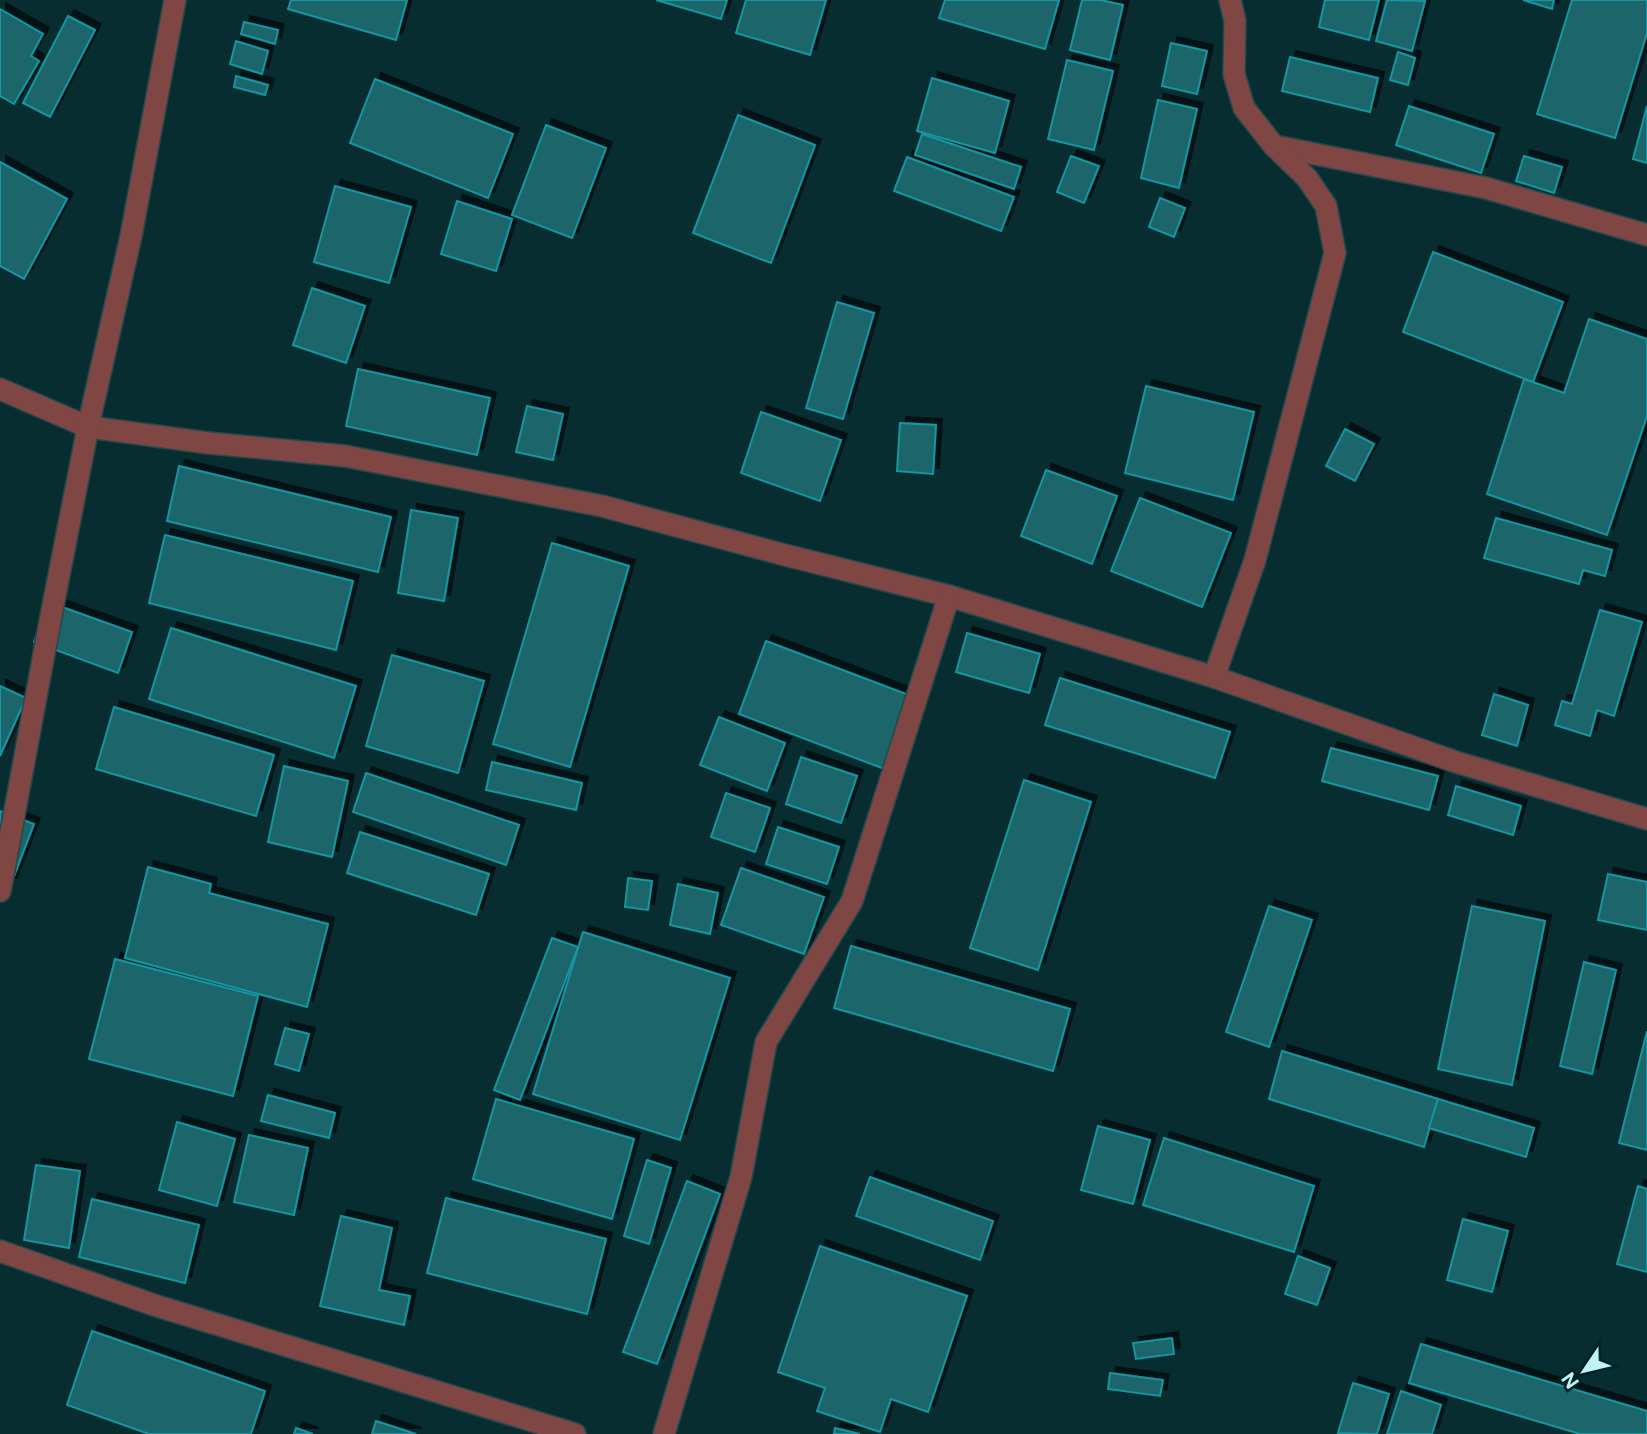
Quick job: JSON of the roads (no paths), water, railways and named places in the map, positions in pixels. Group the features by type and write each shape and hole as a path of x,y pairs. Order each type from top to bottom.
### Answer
{"street":[{"path":"0,891 88,427 131,236 174,9 156,0"},
{"path":"1214,677 1255,561 1335,253 1326,206 1307,178 1274,146 1244,108 1234,74 1235,20 1230,0"},
{"path":"1274,146 1486,188 1647,235"},
{"path":"0,389 88,427 209,443 345,456 603,506 949,596 1214,677 1456,762 1647,820"},
{"path":"664,1434 741,1177 766,1042 852,901 949,596"},
{"path":"0,1251 157,1306 570,1433"}]}
